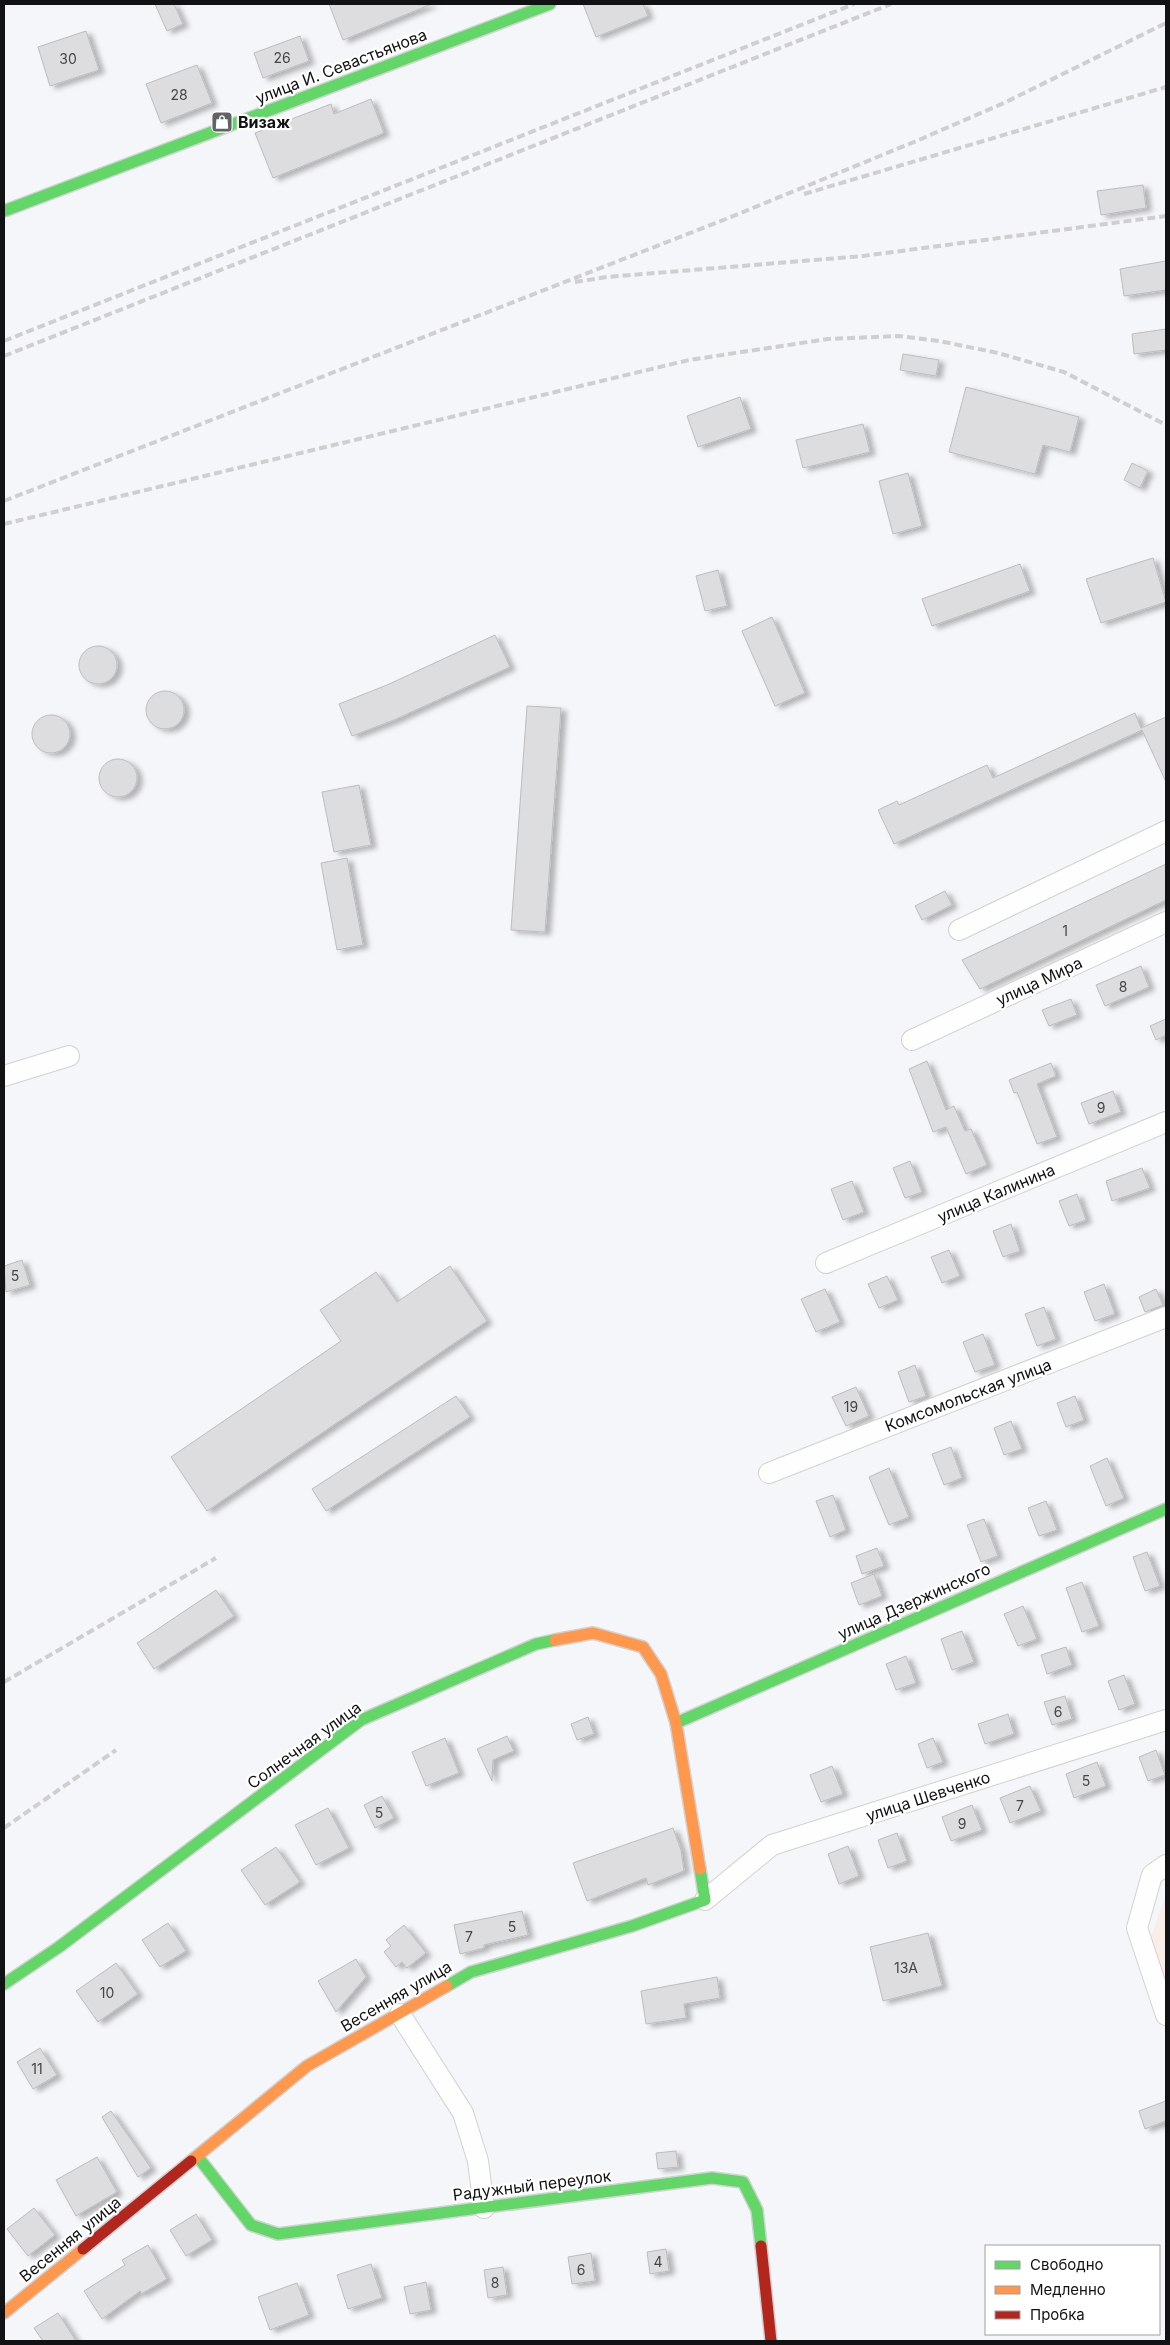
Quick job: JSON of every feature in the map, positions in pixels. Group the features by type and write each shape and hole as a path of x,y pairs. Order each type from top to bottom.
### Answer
{"street":[{"name":"улица И. Севастьянова","path":"4,211 550,4"},
{"path":"959,930 1166,831"},
{"name":"улица Мира","path":"912,1040 1166,922"},
{"path":"4,1076 69,1056"},
{"name":"улица Калинина","path":"826,1263 1166,1122"},
{"name":"Комсомольская улица","path":"769,1473 1166,1317"},
{"name":"улица Дзержинского","path":"676,1722 1166,1509"},
{"name":"Солнечная улица","path":"4,1984 59,1947 361,1720 536,1644 593,1634 642,1648 661,1674 676,1722"},
{"name":"улица Шевченко","path":"705,1900 772,1845 1166,1720"},
{"path":"676,1722 705,1900"},
{"path":"1166,1865 1152,1876 1137,1928 1166,2015"},
{"name":"Весенняя улица","path":"4,2313 198,2157 307,2066 471,1972 632,1926 705,1900"},
{"path":"400,2014 463,2113 478,2161 484,2208"},
{"name":"Радужный переулок","path":"198,2157 251,2225 278,2234 712,2178 743,2182 757,2210 771,2341"}],"shaded area":[{"path":"1166,1896 1166,1985 1149,1942"}],"building":[{"path":"155,4 174,4 183,24 167,31"},
{"path":"329,4 432,4 343,40"},
{"path":"583,4 643,4 648,16 596,37"},
{"path":"86,31 99,70 50,86 38,47"},
{"path":"300,36 309,61 263,78 254,53"},
{"path":"197,65 212,103 161,123 146,84"},
{"path":"371,99 384,133 273,178 255,133 331,104 334,114"},
{"path":"1143,185 1146,208 1101,215 1097,191"},
{"path":"1166,261 1166,290 1124,296 1120,269"},
{"path":"1166,329 1166,350 1134,354 1132,334"},
{"path":"903,354 939,360 936,376 900,370"},
{"path":"966,387 1079,417 1070,452 1043,445 1035,474 949,452"},
{"path":"740,397 751,429 698,447 687,416"},
{"path":"863,424 870,452 803,468 796,440"},
{"path":"1132,463 1148,471 1140,488 1124,480"},
{"path":"908,473 922,526 893,534 879,481"},
{"path":"1153,558 1166,602 1101,623 1086,579"},
{"path":"1020,564 1030,591 932,626 922,599"},
{"path":"718,570 727,606 705,611 696,576"},
{"path":"772,617 805,693 775,706 742,631"},
{"path":"495,635 510,667 394,720 352,736 339,704 387,685"},
{"path":"98,646 112,651 117,665 112,679 98,684 84,679 79,665 84,651"},
{"path":"165,691 172,692 178,697 183,703 183,717 178,723 172,728 165,729 158,728 152,723 147,717 146,710 147,703 152,697 158,692"},
{"path":"527,706 561,708 545,932 511,930"},
{"path":"1135,713 1141,728 1166,717 1166,782 1142,730 894,844 878,810 897,801 899,805 987,765 993,778"},
{"path":"51,715 65,720 70,734 65,748 51,753 37,748 32,734 37,720"},
{"path":"118,759 131,765 137,778 131,791 118,797 105,791 99,778 105,765"},
{"path":"359,785 371,845 334,852 322,792"},
{"path":"347,858 363,945 337,950 321,863"},
{"path":"1166,864 1166,900 980,989 962,960"},
{"path":"945,891 952,905 922,920 915,906"},
{"path":"1141,966 1149,987 1105,1006 1096,985"},
{"path":"1071,999 1077,1015 1049,1026 1042,1010"},
{"path":"1166,1019 1166,1035 1156,1040 1150,1026"},
{"path":"927,1061 946,1110 954,1106 965,1131 971,1129 987,1165 966,1174 946,1127 933,1132 909,1069"},
{"path":"1051,1063 1056,1076 1037,1084 1057,1137 1037,1144 1017,1092 1014,1093 1009,1080"},
{"path":"1113,1091 1121,1112 1089,1124 1081,1103"},
{"path":"910,1161 922,1192 905,1198 893,1168"},
{"path":"1142,1168 1150,1188 1112,1201 1106,1181"},
{"path":"852,1181 864,1212 843,1220 831,1189"},
{"path":"1077,1194 1086,1220 1069,1226 1059,1201"},
{"path":"1011,1224 1020,1251 1003,1257 993,1231"},
{"path":"949,1250 960,1276 942,1283 931,1257"},
{"path":"22,1260 30,1285 6,1292 4,1266"},
{"path":"450,1266 487,1321 207,1511 171,1457 341,1341 320,1310 376,1272 397,1302"},
{"path":"887,1276 898,1300 879,1308 868,1284"},
{"path":"1104,1284 1115,1314 1095,1321 1084,1292"},
{"path":"825,1289 840,1322 816,1332 801,1299"},
{"path":"1156,1289 1163,1305 1145,1312 1139,1297"},
{"path":"1044,1307 1056,1339 1037,1346 1025,1314"},
{"path":"983,1334 995,1365 975,1372 963,1342"},
{"path":"915,1365 926,1396 909,1402 898,1372"},
{"path":"856,1387 869,1416 846,1426 832,1397"},
{"path":"456,1396 470,1417 326,1511 312,1489"},
{"path":"1075,1396 1084,1420 1066,1427 1057,1403"},
{"path":"1011,1421 1022,1449 1004,1455 994,1428"},
{"path":"951,1447 962,1478 944,1485 932,1454"},
{"path":"1107,1458 1124,1498 1106,1506 1090,1466"},
{"path":"889,1468 909,1517 889,1525 869,1477"},
{"path":"833,1495 846,1530 830,1537 816,1501"},
{"path":"1046,1501 1057,1530 1039,1536 1028,1508"},
{"path":"984,1519 998,1556 981,1562 967,1525"},
{"path":"877,1548 884,1566 862,1574 856,1556"},
{"path":"1147,1552 1160,1586 1145,1591 1133,1557"},
{"path":"874,1574 882,1596 859,1605 851,1583"},
{"path":"1082,1582 1099,1626 1082,1632 1066,1588"},
{"path":"216,1590 234,1616 154,1669 137,1643"},
{"path":"1023,1606 1037,1639 1018,1646 1004,1614"},
{"path":"962,1631 974,1662 952,1670 941,1639"},
{"path":"1066,1647 1072,1665 1047,1674 1041,1655"},
{"path":"906,1656 916,1683 896,1690 886,1664"},
{"path":"1124,1675 1135,1704 1119,1710 1108,1681"},
{"path":"1065,1696 1072,1719 1052,1725 1044,1702"},
{"path":"1008,1714 1014,1734 985,1744 978,1724"},
{"path":"588,1717 594,1734 577,1740 571,1724"},
{"path":"507,1736 514,1751 493,1760 492,1781 477,1749"},
{"path":"445,1738 459,1773 426,1786 412,1752"},
{"path":"933,1738 943,1762 927,1768 918,1744"},
{"path":"1156,1750 1165,1775 1148,1781 1139,1757"},
{"path":"1097,1762 1106,1786 1074,1798 1066,1774"},
{"path":"832,1766 843,1794 821,1802 810,1775"},
{"path":"1030,1786 1041,1811 1010,1823 1000,1798"},
{"path":"382,1796 394,1818 375,1828 364,1805"},
{"path":"972,1805 982,1830 951,1841 942,1817"},
{"path":"328,1808 349,1848 316,1865 295,1825"},
{"path":"673,1828 681,1850 684,1871 648,1885 646,1878 587,1901 573,1863"},
{"path":"897,1833 907,1861 888,1868 878,1840"},
{"path":"848,1846 859,1876 839,1884 828,1854"},
{"path":"276,1847 300,1882 265,1905 241,1870"},
{"path":"522,1911 528,1935 484,1945 484,1948 460,1954 454,1925"},
{"path":"168,1923 186,1951 160,1967 142,1940"},
{"path":"404,1925 426,1953 407,1968 402,1962 396,1967 384,1952 391,1946 386,1940"},
{"path":"928,1933 942,1986 883,2001 870,1947"},
{"path":"356,1959 366,1977 336,2012 318,1981"},
{"path":"116,1963 138,1994 98,2022 76,1991"},
{"path":"717,1977 720,1998 684,2004 686,2018 646,2024 641,1991"},
{"path":"40,2048 57,2075 33,2089 17,2062"},
{"path":"1166,2101 1166,2121 1145,2129 1139,2111"},
{"path":"111,2111 151,2168 138,2177 102,2117"},
{"path":"676,2151 678,2167 658,2169 656,2153"},
{"path":"97,2157 117,2192 76,2216 56,2180"},
{"path":"34,2208 55,2235 28,2256 7,2229"},
{"path":"196,2214 212,2240 186,2256 170,2230"},
{"path":"148,2245 167,2279 141,2294 140,2291 102,2319 84,2291 125,2265 122,2260"},
{"path":"666,2249 669,2271 650,2274 647,2252"},
{"path":"591,2253 595,2281 572,2284 568,2257"},
{"path":"371,2264 382,2298 348,2309 337,2275"},
{"path":"503,2267 507,2295 488,2298 484,2270"},
{"path":"426,2282 431,2310 410,2314 404,2287"},
{"path":"297,2283 309,2315 270,2330 258,2297"},
{"path":"58,2313 76,2341 43,2341 34,2328"}],"railway":[{"path":"4,341 854,4"},
{"path":"4,356 891,4"},
{"path":"4,501 726,219 914,142 1004,103 1166,23"},
{"path":"804,194 1166,87"},
{"path":"575,282 607,277 863,256 1166,216"},
{"path":"4,524 689,360 828,339 899,336 939,341 998,353 1064,372 1166,425"},
{"path":"4,1682 216,1558"},
{"path":"4,1828 116,1750"}],"traffic: fast":[{"path":"4,211 550,4"},
{"path":"676,1723 1166,1509"},
{"path":"4,1984 59,1947 361,1720 536,1644 555,1640"},
{"path":"447,1986 471,1972 632,1926 705,1900 700,1869"},
{"path":"198,2157 251,2225 278,2234 712,2178 743,2182 757,2210 761,2246"}],"traffic: slow":[{"path":"555,1640 593,1633 643,1647 661,1674 676,1723 700,1869"},
{"path":"191,2161 307,2066 447,1986"},
{"path":"4,2313 83,2249"}],"traffic: jam":[{"path":"83,2249 191,2161"},
{"path":"761,2246 771,2341"}],"place":[{"name":"Визаж","path":"222,122"}]}
